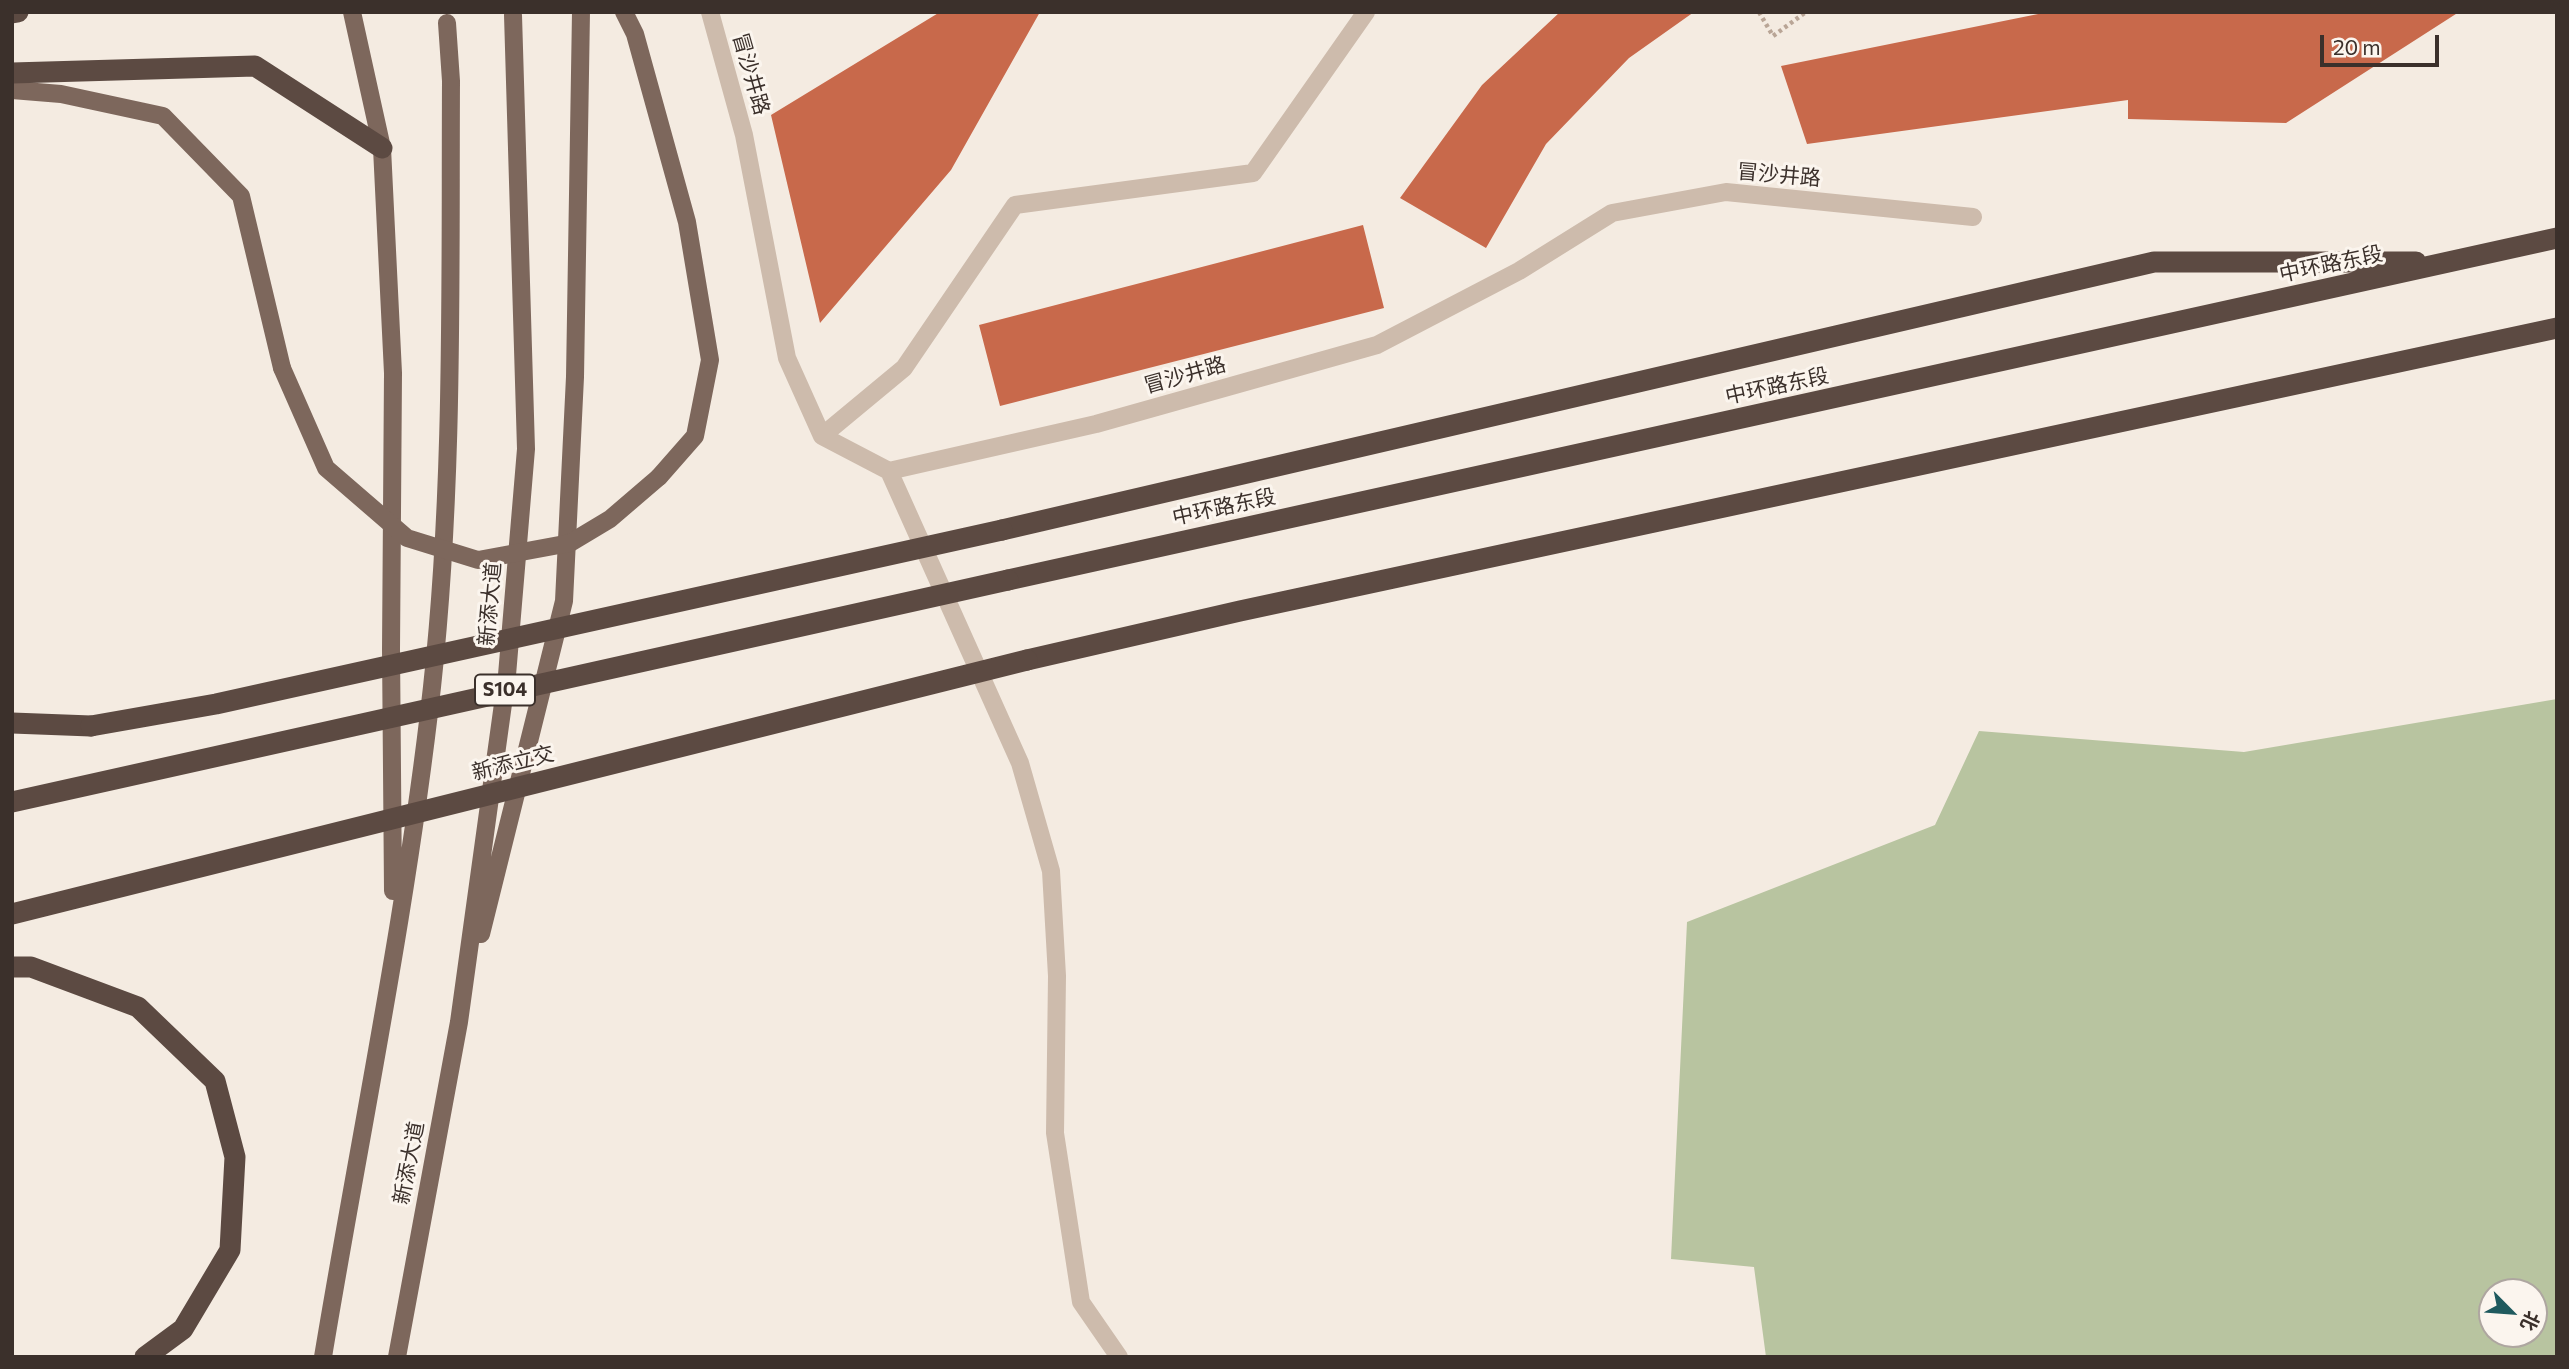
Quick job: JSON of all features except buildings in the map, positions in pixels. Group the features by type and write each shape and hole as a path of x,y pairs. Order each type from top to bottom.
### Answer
{"highway":[{"path":"12,13 18,12"},
{"path":"12,73 255,66 382,148"},
{"name":"中环路东段","path":"12,802 2557,238"},
{"path":"12,723 91,726 216,704 1002,530 2154,262 2457,261"},
{"name":"新添立交","path":"12,914 1027,660 1267,605 2557,328"},
{"path":"12,967 31,967 138,1007 215,1081 235,1157 230,1250 183,1329 145,1357"}],"main road":[{"path":"352,12 382,148 393,373 391,649 394,946"},
{"path":"459,1022 564,601 575,377 582,12"},
{"path":"12,90 61,94 150,113 163,116 172,125 241,196 282,368 326,468 407,538 478,559 570,543 610,519 659,477 695,436 710,360 687,222 635,34 624,12"},
{"name":"新添大道","path":"397,1357 459,1022 507,676 526,449 513,15"},
{"path":"323,1357 394,946 432,687 449,445 451,81 447,23"}],"street":[{"name":"冒沙井路","path":"709,12 744,135 787,358 822,436"},
{"path":"1119,1357 1081,1302 1055,1133 1058,976 1051,871 1020,763 889,471 822,436 904,368 1014,205 1253,173 1366,12"},
{"name":"冒沙井路","path":"889,471 1096,424 1377,345 1519,271 1612,213 1726,192 1973,217"}],"path":[{"path":"1759,12 1773,36 1806,12"}],"green space":[{"path":"2557,699 2557,1357 1766,1357 1754,1267 1671,1259 1687,922 1935,825 1979,731 2244,752"}]}
